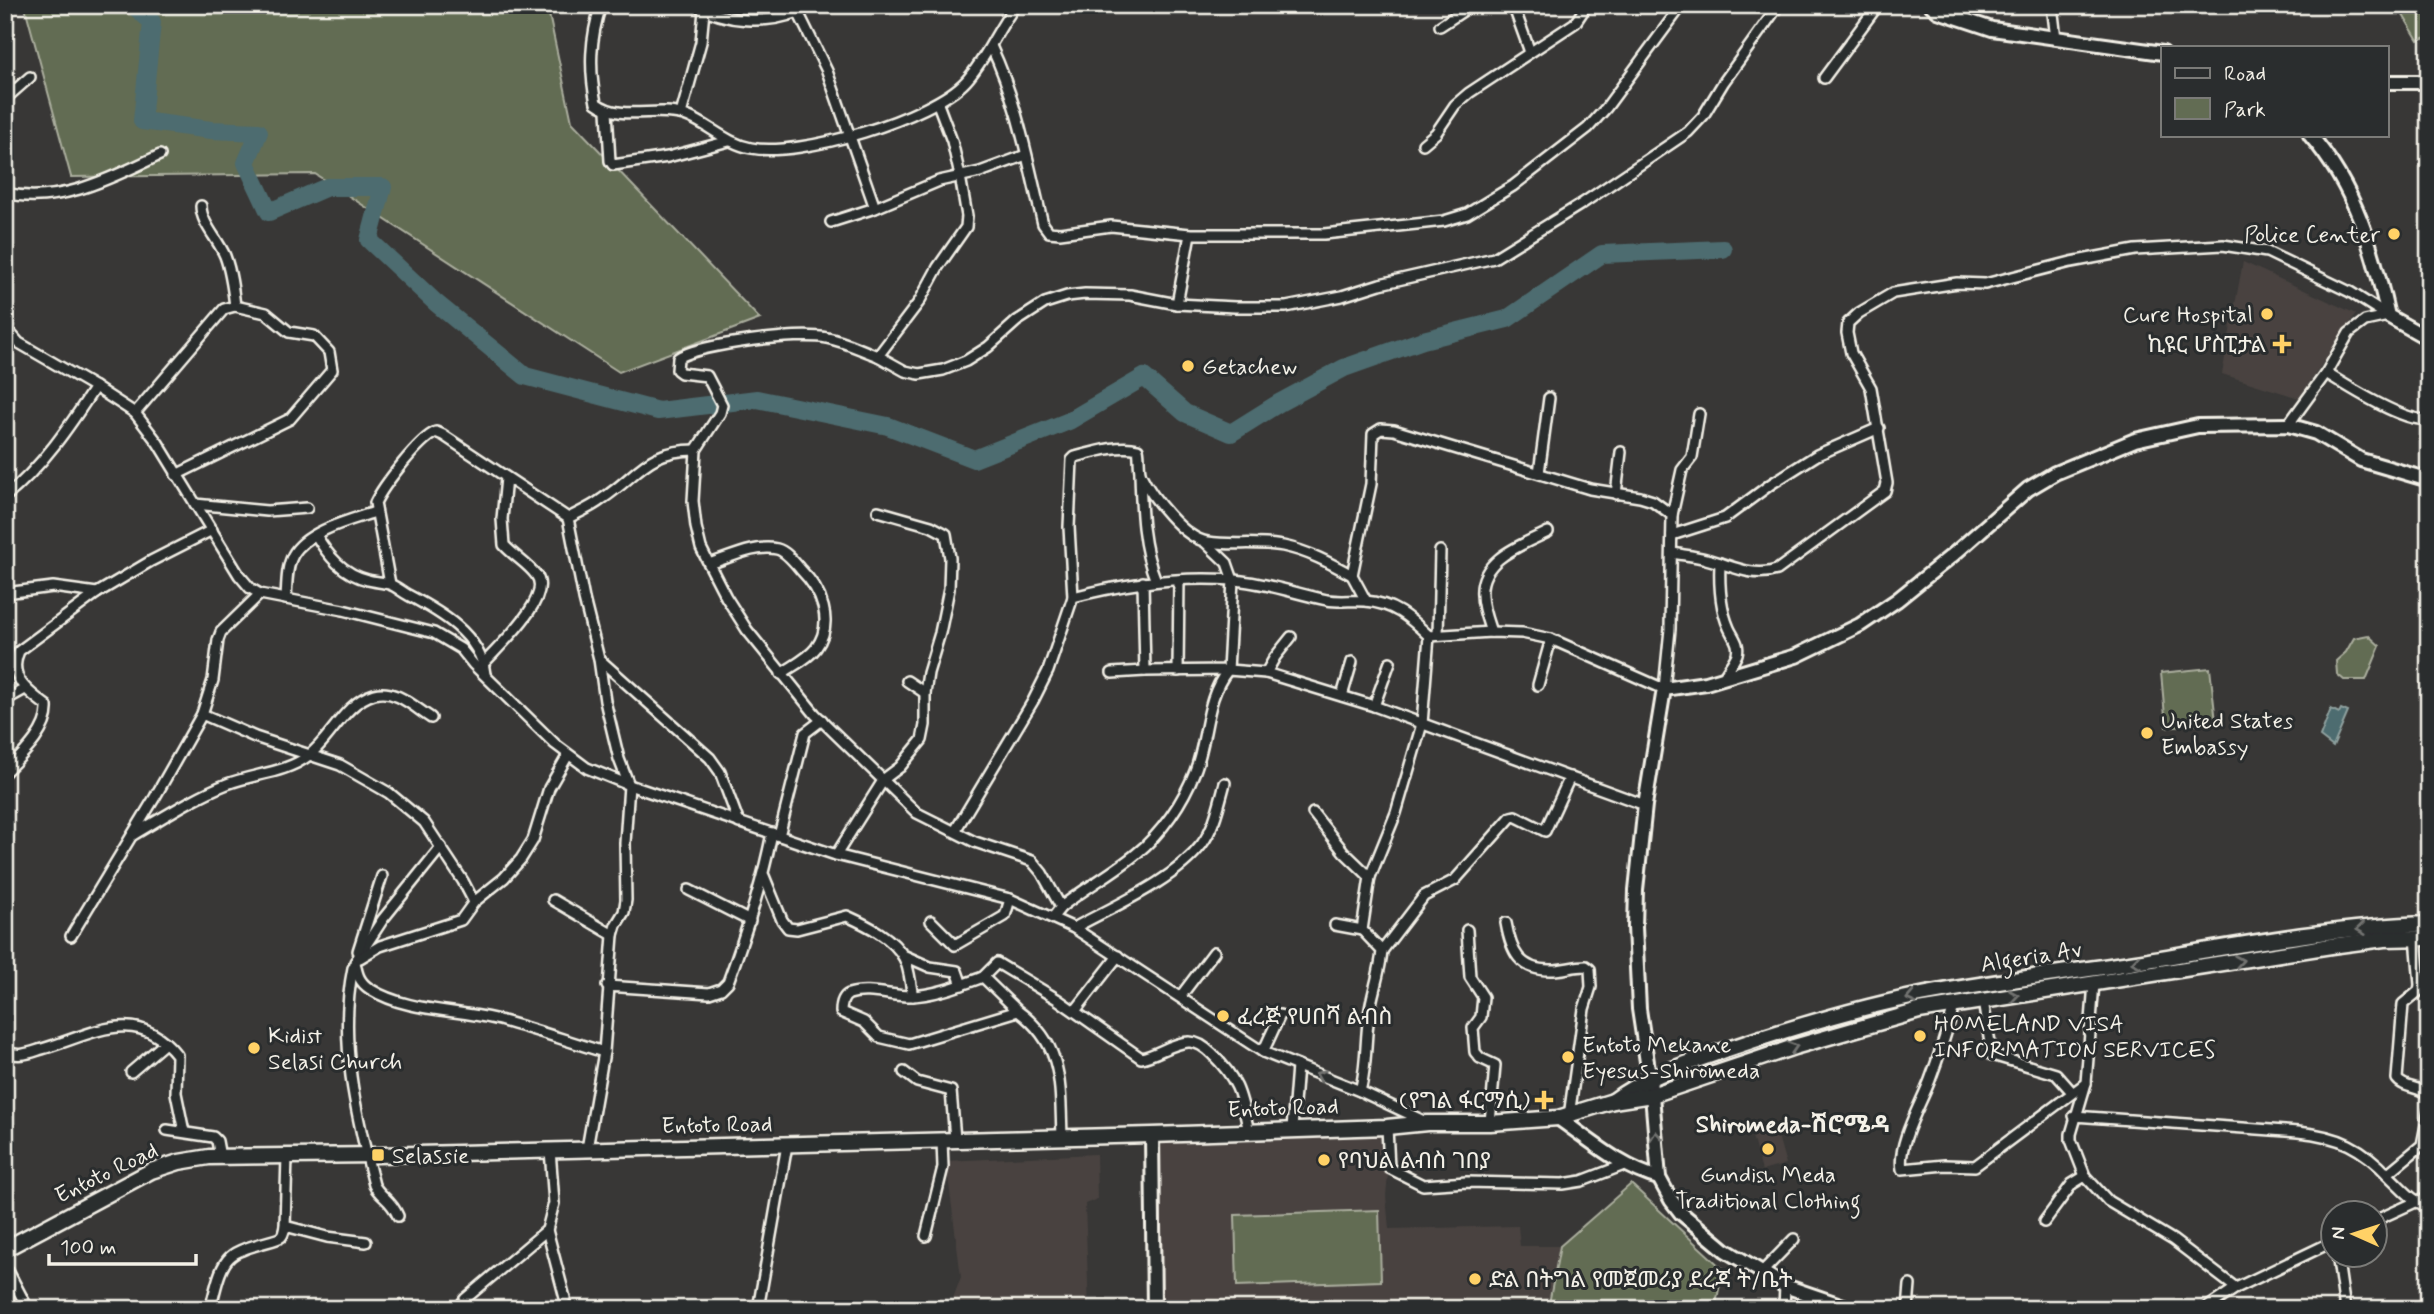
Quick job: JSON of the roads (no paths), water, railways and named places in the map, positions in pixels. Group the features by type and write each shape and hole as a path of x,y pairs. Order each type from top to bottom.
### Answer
{"main road":[{"name":"Algeria Av","path":"1613,1101 1631,1087 1650,1078 1776,1033 1916,996 2290,939 2393,925 2429,924"},
{"name":"Algeria Av","path":"1613,1101 1653,1096 1794,1046 1919,1012 2331,946 2422,938"},
{"name":"Entoto Road","path":"5,1249 151,1171 179,1162 220,1157 787,1145 1249,1132 1427,1123 1490,1124 1564,1117 1613,1101"}],"street":[{"path":"601,5 594,24 590,75 596,103 607,111 681,114 699,121 729,141 766,151 850,136 938,103 965,82 1016,5"},
{"path":"695,5 734,19 763,21 781,19 796,9 812,5"},
{"path":"1440,26 1472,5"},
{"path":"1513,5 1530,52"},
{"path":"1423,144 1436,132 1455,104 1576,23 1587,5"},
{"path":"991,46 1006,77 1019,120 1043,224 1049,232 1111,226 1190,234 1324,234 1444,221 1467,214 1513,186 1588,128 1606,108 1682,5"},
{"path":"1062,907 1032,861 975,842 917,813 822,720 781,674 740,619 701,548 693,501 696,450 715,422 722,405 707,376 681,373 677,370 678,358 714,348 803,335 828,338 878,356 905,371 919,374 943,370 966,361 988,347 1017,321 1045,303 1067,296 1130,295 1177,304 1235,307 1304,304 1494,258 1583,203 1688,132 1703,116 1723,83 1779,5"},
{"path":"1824,78 1878,5"},
{"path":"1931,5 1938,11 1976,25 2161,54"},
{"path":"2052,5 2056,39"},
{"path":"796,9 827,71 875,208"},
{"path":"681,114 701,42 705,10"},
{"path":"5,99 30,77"},
{"path":"2388,82 2429,82"},
{"path":"878,356 919,302 938,267 963,234 967,216 960,176 938,103"},
{"path":"607,111 610,161 613,166 668,157 729,141"},
{"path":"2312,136 2352,197 2374,255 2388,316"},
{"path":"5,194 58,194 99,184 160,155"},
{"path":"831,222 875,208 939,181 981,172 1026,155"},
{"path":"201,206 204,220 224,254 231,273 235,306"},
{"path":"1177,304 1190,234"},
{"path":"1672,553 1764,574 1777,570 1885,491 1887,483 1871,388 1851,353 1847,333 1848,323 1859,313 1893,293 1957,283 1985,284 2071,262 2135,250 2223,246 2267,252 2350,292 2429,339"},
{"path":"135,414 224,309 235,306 266,313 289,331 314,336 329,352 332,370 290,419 176,475"},
{"path":"2288,425 2326,373 2349,333 2365,321 2388,316"},
{"path":"5,327 19,343 95,387 135,414 158,443 239,575 250,588 260,594 434,633 461,649 473,664 568,755 587,768 629,785 836,855 1010,899 1053,917 1118,956 1263,1052 1360,1091 1427,1123"},
{"path":"2326,373 2380,405 2421,420 2429,419"},
{"path":"5,498 72,423 95,387"},
{"path":"1539,473 1549,398"},
{"path":"1699,414 1692,457 1682,470 1672,514 1664,689 1645,806 1636,890 1639,1009 1653,1096 1659,1178 1671,1200 1694,1226 1725,1250 1786,1286 1852,1309"},
{"path":"1073,597 1143,582 1233,580 1326,599 1366,601 1391,606 1404,612 1434,635 1491,632 1551,639 1664,689 1690,687 1797,656 1860,625 1945,562 2028,489 2055,473 2135,440 2198,426 2288,425 2316,433 2361,460 2429,480"},
{"path":"1672,535 1725,518 1817,455 1879,428"},
{"path":"1352,575 1371,484 1373,434 1381,429 1452,446 1590,489 1640,497 1653,501 1672,514"},
{"path":"390,584 375,503 429,435 436,432 568,518 599,659 605,701 619,758 629,785 625,843 626,901 613,935 604,1052 587,1149"},
{"path":"955,831 1038,691 1048,671 1073,597 1069,527 1072,460 1075,457 1103,450 1132,447 1138,449 1141,518 1150,567 1156,581"},
{"path":"568,518 601,501 654,458 678,450 696,450"},
{"path":"1616,494 1621,452"},
{"path":"1053,917 1083,889 1135,855 1158,833 1186,792 1196,769 1219,682 1228,670 1233,580 1227,563 1205,542 1172,521 1140,473"},
{"path":"484,663 527,616 538,595 540,584 537,576 504,545 502,519 506,478"},
{"path":"195,504 267,511 307,508"},
{"path":"836,855 884,779 900,767 922,740 925,693 949,589 950,558 946,534 931,526 878,511"},
{"path":"286,599 293,555 305,542 326,529 375,512"},
{"path":"5,772 29,746 46,718 47,706 25,689 18,678 15,660 19,651 97,593 151,561 212,530"},
{"path":"1491,632 1482,598 1485,576 1493,563 1548,531"},
{"path":"316,535 325,551 341,568 365,580 390,584 442,613 462,631 484,663 485,674"},
{"path":"1205,542 1257,542 1286,546 1314,555 1352,575 1366,601"},
{"path":"709,564 761,549 775,548 782,551 813,582 823,605 825,624 821,638 811,654 781,674"},
{"path":"1362,930 1370,877 1396,813 1422,724 1434,635 1440,551"},
{"path":"1720,563 1721,599 1730,629 1737,641 1737,653 1723,678"},
{"path":"1178,671 1179,580"},
{"path":"1143,582 1145,671"},
{"path":"5,593 52,587 97,593"},
{"path":"71,936 202,714 214,680 221,632 260,594"},
{"path":"1266,673 1291,637"},
{"path":"1538,685 1551,639"},
{"path":"599,659 710,758 720,772 739,823"},
{"path":"1342,696 1352,662"},
{"path":"1374,706 1390,662"},
{"path":"1112,673 1228,670 1266,673 1374,706 1645,806"},
{"path":"907,681 925,693"},
{"path":"5,700 25,689"},
{"path":"132,836 199,796 230,783 288,766 309,756 335,725 360,701 372,695 395,694 431,718"},
{"path":"202,714 309,756 340,765 389,793 424,822 474,902"},
{"path":"607,986 709,993 721,989 728,982 764,876 805,733 822,720"},
{"path":"355,962 380,946 461,919 474,902 504,878 533,840 549,788 568,755"},
{"path":"1360,1091 1369,1011 1378,980 1382,951 1424,896 1455,880 1511,817 1545,831 1570,777"},
{"path":"1074,928 1153,884 1187,860 1202,843 1214,822 1225,783"},
{"path":"1313,813 1344,852 1370,877"},
{"path":"441,847 383,919 355,962 362,983 371,990 397,1000 494,1019 604,1052"},
{"path":"382,876 348,993 347,1049 366,1155 376,1190 388,1198 398,1216"},
{"path":"764,876 788,928 797,929 847,916 883,935 903,955 930,967 957,971 962,985"},
{"path":"689,890 750,921"},
{"path":"931,922 955,945 1005,916 1010,899"},
{"path":"553,900 613,935"},
{"path":"1506,923 1510,946 1520,960 1533,967 1552,970 1586,966 1590,970 1591,987 1584,1009 1564,1117 1624,1164 1659,1178"},
{"path":"1335,925 1362,930 1382,951"},
{"path":"1467,930 1468,971 1483,997 1480,1017 1473,1028 1475,1052 1480,1058 1495,1065 1490,1124"},
{"path":"2422,938 2420,989 2403,1004 2397,1079 2400,1083 2426,1092 2429,1096"},
{"path":"1180,997 1214,951"},
{"path":"903,955 913,996"},
{"path":"1075,1011 1118,956"},
{"path":"1018,1011 909,1044 879,1037 864,1022 841,1012 843,999 848,995 869,993 913,996 984,977 997,963 1075,1011 1141,1058 1191,1041 1208,1050 1230,1073 1238,1087 1249,1132"},
{"path":"984,977 1032,1021 1054,1053 1061,1092 1062,1137"},
{"path":"2094,983 2086,1083 2074,1116 2071,1140 2085,1176 2108,1201 2173,1240 2236,1288"},
{"path":"1983,1001 1992,1055 2056,1074 2072,1092"},
{"path":"1954,1006 1933,1071 1904,1144 1902,1169 1945,1165 1975,1166 2086,1083"},
{"path":"1263,1052 1280,1015"},
{"path":"5,1051 20,1055 96,1030 116,1026 141,1028 165,1043 177,1055 176,1093 184,1132"},
{"path":"131,1072 165,1043"},
{"path":"1292,1129 1297,1066"},
{"path":"904,1072 917,1082 951,1091 948,1139 926,1236"},
{"path":"2388,1174 2421,1145 2429,1110"},
{"path":"2074,1116 2319,1134 2347,1142 2363,1152 2414,1202 2429,1208"},
{"path":"1387,1127 1389,1168 1423,1185 1467,1182 1563,1184 1582,1181 1624,1164"},
{"path":"167,1130 213,1138 217,1141 220,1157"},
{"path":"1152,1135 1154,1309"},
{"path":"758,1309 787,1145"},
{"path":"550,1150 554,1203 547,1230 565,1298"},
{"path":"209,1309 221,1272 230,1256 257,1242 281,1237 285,1226 287,1156"},
{"path":"2044,1222 2073,1184 2085,1176"},
{"path":"2388,1215 2429,1196"},
{"path":"285,1226 327,1237 366,1242"},
{"path":"458,1309 466,1299 547,1230"},
{"path":"1761,1273 1794,1239"},
{"path":"2205,1309 2236,1288 2318,1249"},
{"path":"5,1265 28,1309"},
{"path":"2339,1268 2345,1309"},
{"path":"1908,1309 1910,1285"},
{"path":"1784,1309 1786,1286"}],"water":[{"path":"2331,709 2339,713 2341,709 2348,712 2333,747 2320,737"}],"waterway":[{"path":"133,5 152,22 142,121 211,130 259,132 246,163 269,212 327,187 383,187 369,240 436,303 525,376 658,411 757,399 888,426 974,459 1069,421 1144,377 1185,413 1231,433 1344,368 1423,340 1507,319 1602,254 1723,249"}],"place":[{"name":"Police Center","path":"2394,234"},
{"name":"Cure Hospital","path":"2267,314"},
{"name":"ኪዩር ሆስፒታል","path":"2282,344"},
{"name":"Getachew","path":"1188,366"},
{"name":"United States Embassy","path":"2147,733"},
{"name":"ፈረጅ የሀበሻ ልብስ","path":"1223,1016"},
{"name":"HOMELAND VISA INFORMATION SERVICES","path":"1920,1036"},
{"name":"Kidist Selasi Church","path":"254,1048"},
{"name":"Entoto Mekane Eyesus-Shiromeda","path":"1568,1057"},
{"name":"(የግል ፋርማሲ)","path":"1544,1100"},
{"name":"Gundish Meda Traditional Clothing","path":"1768,1149"},
{"name":"Selassie","path":"378,1155"},
{"name":"የባህል ልብስ ገበያ","path":"1324,1160"},
{"name":"ድል በትግል የመጀመሪያ ደረጃ ት/ቤት","path":"1475,1279"}],"district":[{"name":"Shiromeda-ሽሮሜዳ","path":"1793,1124"}]}
